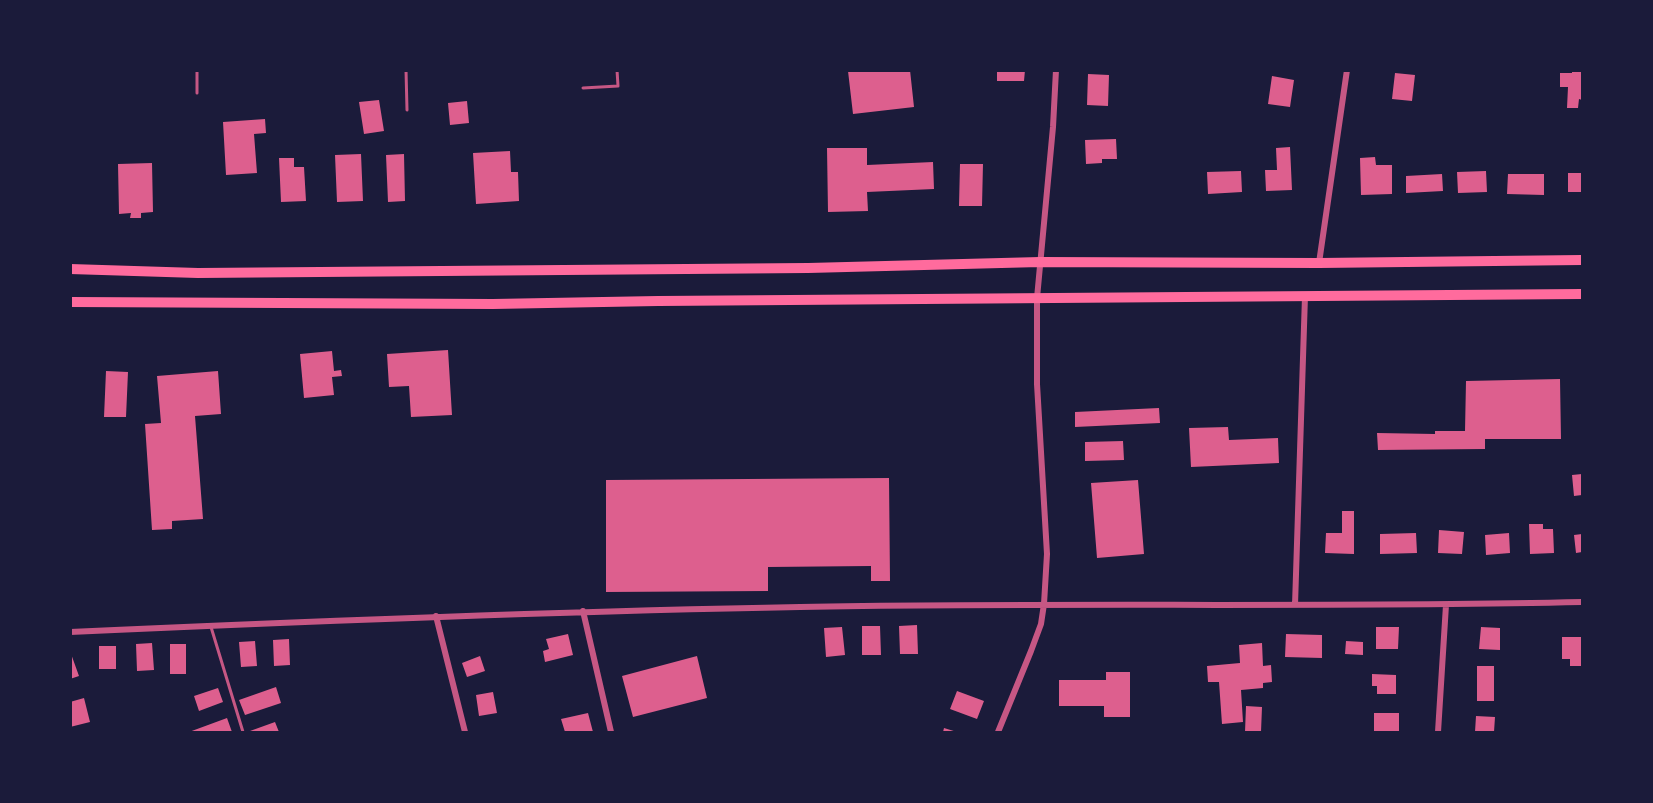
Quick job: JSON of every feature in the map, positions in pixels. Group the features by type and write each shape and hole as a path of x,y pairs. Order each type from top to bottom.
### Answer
{"highway":[{"path":"70,269 228,273 808,268 1040,262 1319,263 1582,260"},
{"path":"70,302 493,304 681,300 1582,294"}],"street":[{"path":"998,732 1041,624 1044,604 1047,554 1037,384 1037,298 1056,70"},
{"path":"1319,263 1347,70"},
{"path":"1295,605 1305,296"},
{"path":"70,632 583,611 1044,604 1446,605 1582,602"},
{"path":"1438,732 1446,605"},
{"path":"583,611 611,732"},
{"path":"436,616 465,732"}],"lane":[{"path":"197,70 197,93"},
{"path":"406,70 407,111"},
{"path":"583,88 618,87 617,70"},
{"path":"210,625 243,732"}],"building":[{"path":"910,70 914,107 853,114 848,71"},
{"path":"997,70 1025,70 1024,81 997,81"},
{"path":"1572,70 1582,70 1582,100 1579,99 1578,108 1567,108 1568,87 1560,87 1560,73 1572,73"},
{"path":"1395,73 1415,75 1412,101 1392,99"},
{"path":"1088,74 1109,75 1108,106 1087,105"},
{"path":"1272,76 1294,80 1290,107 1268,104"},
{"path":"379,100 384,131 364,134 359,102"},
{"path":"467,101 469,123 450,125 448,103"},
{"path":"265,119 266,133 254,134 257,173 226,175 223,122"},
{"path":"1116,139 1117,159 1102,159 1102,163 1086,164 1085,140"},
{"path":"1290,147 1292,190 1266,191 1265,170 1277,170 1276,148"},
{"path":"827,148 867,148 867,165 933,162 934,189 867,192 868,211 828,212"},
{"path":"510,151 511,172 518,172 519,201 476,204 473,153"},
{"path":"361,154 363,201 337,202 335,155"},
{"path":"404,154 405,201 388,202 386,155"},
{"path":"1375,157 1376,165 1392,165 1392,194 1361,195 1360,158"},
{"path":"279,158 294,158 294,167 304,167 306,201 281,202"},
{"path":"152,163 153,212 141,213 141,218 130,218 131,213 119,214 118,164"},
{"path":"960,164 983,164 982,206 959,206"},
{"path":"1241,171 1242,192 1208,194 1207,172"},
{"path":"1486,171 1487,192 1458,193 1457,172"},
{"path":"1568,173 1582,173 1582,192 1568,192"},
{"path":"1442,174 1443,191 1406,193 1406,176"},
{"path":"1508,174 1544,174 1544,195 1507,194"},
{"path":"448,350 452,415 411,417 409,386 389,387 387,354"},
{"path":"332,351 334,371 341,370 342,376 332,377 334,395 304,398 300,354"},
{"path":"106,371 128,372 126,417 104,417"},
{"path":"218,371 221,414 195,416 203,519 172,521 172,529 152,530 145,424 161,423 157,376"},
{"path":"1560,379 1561,439 1485,439 1485,449 1378,450 1377,433 1435,434 1435,431 1465,431 1466,381"},
{"path":"1159,408 1160,423 1075,427 1075,412"},
{"path":"1228,427 1229,440 1278,438 1279,463 1191,467 1189,428"},
{"path":"1123,441 1124,460 1085,461 1085,442"},
{"path":"1582,474 1582,495 1574,496 1572,475"},
{"path":"889,478 890,581 871,581 871,566 768,567 768,591 606,592 606,480"},
{"path":"1138,480 1144,554 1097,558 1091,483"},
{"path":"1342,511 1354,511 1354,554 1325,553 1326,533 1342,533"},
{"path":"1529,524 1543,524 1543,529 1553,529 1554,553 1530,554"},
{"path":"1439,530 1464,532 1462,554 1438,553"},
{"path":"1416,533 1417,553 1380,554 1380,534"},
{"path":"1509,533 1510,553 1486,555 1485,535"},
{"path":"1582,534 1582,552 1576,553 1574,535"},
{"path":"917,625 918,654 900,654 899,626"},
{"path":"862,626 880,626 881,655 862,655"},
{"path":"842,627 845,655 826,657 824,628"},
{"path":"1376,627 1399,627 1398,649 1376,649"},
{"path":"1481,627 1500,628 1500,650 1479,649"},
{"path":"568,634 573,655 545,662 543,651 549,649 546,639"},
{"path":"1286,634 1322,635 1322,658 1285,657"},
{"path":"1562,637 1582,637 1582,666 1570,666 1570,659 1562,659"},
{"path":"289,639 290,665 274,666 273,640"},
{"path":"255,641 257,666 241,667 239,642"},
{"path":"1346,641 1363,642 1363,655 1345,654"},
{"path":"152,643 154,670 137,671 136,644"},
{"path":"1262,643 1263,666 1271,665 1272,682 1263,683 1263,688 1241,690 1243,722 1222,724 1219,682 1208,682 1207,666 1240,663 1239,645"},
{"path":"170,644 186,644 186,674 170,674"},
{"path":"99,646 116,646 116,669 99,669"},
{"path":"70,651 79,676 70,679"},
{"path":"480,656 485,671 467,677 462,663"},
{"path":"697,656 707,698 633,717 622,676"},
{"path":"1477,666 1494,666 1494,701 1477,701"},
{"path":"1106,672 1130,672 1130,717 1104,717 1104,706 1059,706 1059,680 1106,680"},
{"path":"1372,674 1396,675 1396,694 1377,694 1377,686 1372,686"},
{"path":"276,687 281,703 245,715 239,700"},
{"path":"218,688 223,702 199,711 194,696"},
{"path":"957,691 984,701 977,719 950,709"},
{"path":"493,692 497,713 479,716 476,695"},
{"path":"84,698 90,722 70,727 70,702"},
{"path":"1246,706 1262,707 1261,732 1245,732"},
{"path":"588,713 593,732 565,732 561,719"},
{"path":"1374,713 1399,713 1399,732 1374,732"},
{"path":"1476,716 1495,717 1494,732 1475,732"},
{"path":"227,718 232,732 189,732"},
{"path":"275,722 279,732 250,732 250,731"},
{"path":"944,728 957,732 943,732"}]}
